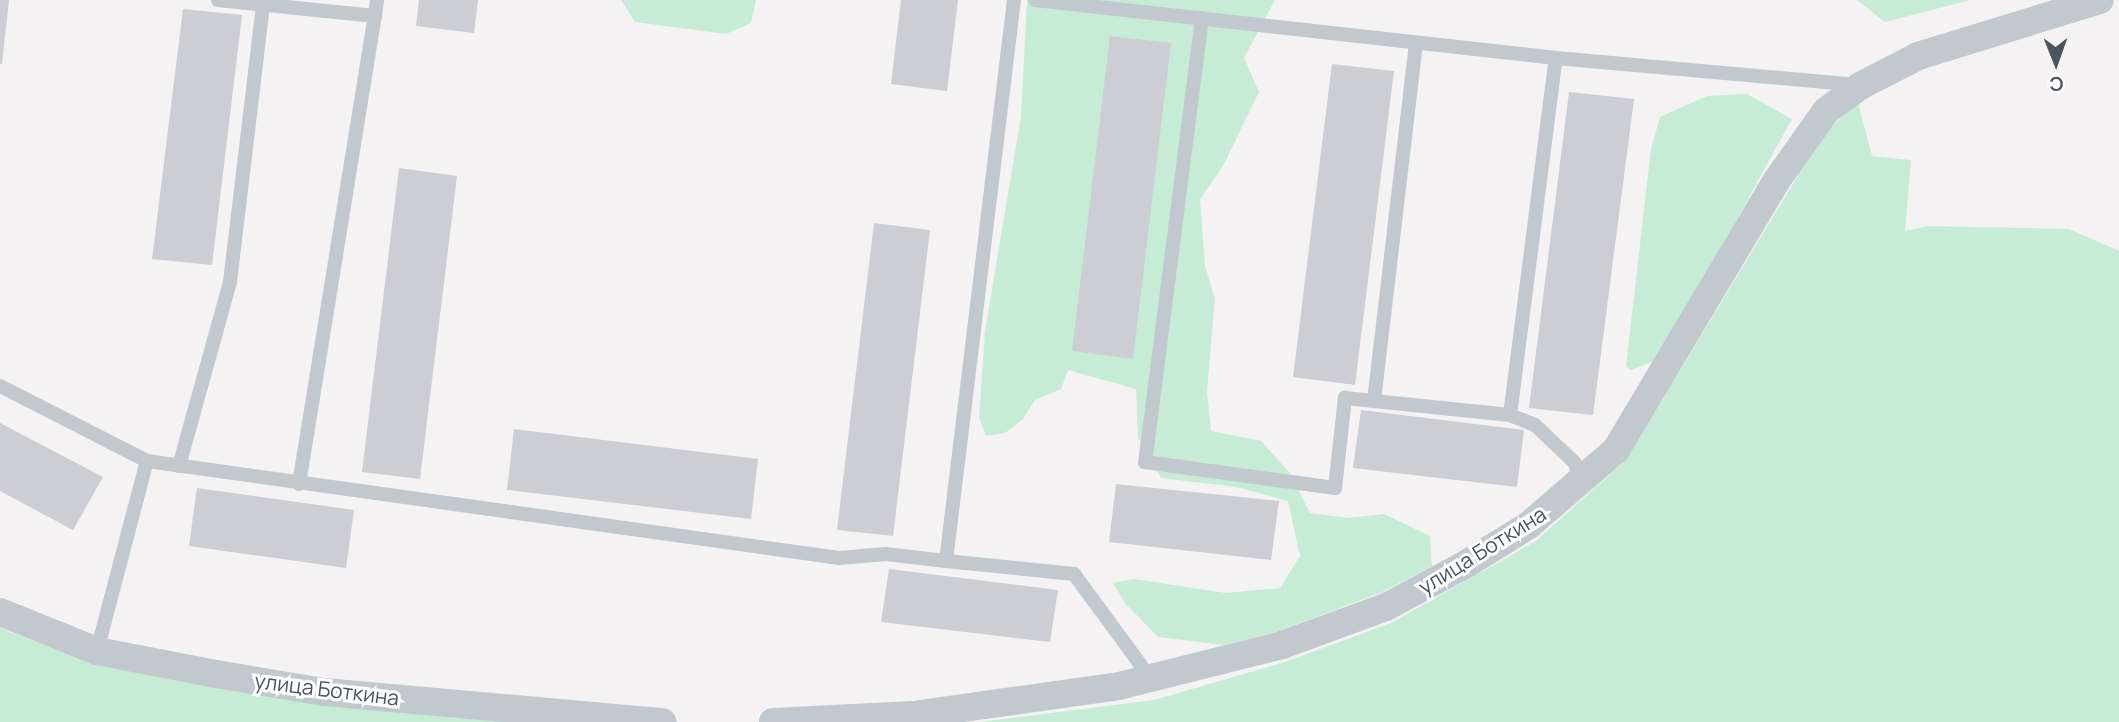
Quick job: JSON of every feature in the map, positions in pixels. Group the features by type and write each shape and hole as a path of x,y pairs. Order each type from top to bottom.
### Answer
{"street":[{"name":"улица Боткина","path":"773,722 913,715 1151,679 1282,645 1386,607 1528,525 1580,484 1616,450 1800,143 1826,111 1860,86 1936,50 2100,0"},
{"name":"улица Боткина","path":"0,612 97,651 324,692 663,722"}],"lane":[{"path":"218,0 375,16"},
{"path":"299,484 377,0"},
{"path":"946,561 1014,0"},
{"path":"1035,0 1556,58 1860,86"},
{"path":"179,466 230,282 263,5"},
{"path":"1202,18 1145,462 1335,488 1345,398 1510,415 1535,425 1575,463 1580,484"},
{"path":"1374,401 1416,43"},
{"path":"1510,415 1556,58"},
{"path":"0,386 147,461 839,558 886,554 1074,574 1151,679"},
{"path":"97,651 147,461"}],"green space":[{"path":"621,0 756,0 751,23 726,34 635,22"},
{"path":"1027,0 1275,0 1244,58 1259,92 1222,168 1200,199 1205,266 1215,299 1207,391 1211,431 1261,441 1290,473 1310,513 1348,518 1384,514 1430,536 1432,566 1380,593 1276,632 1225,645 1158,637 1125,603 1113,583 1134,579 1226,593 1280,588 1300,556 1288,501 1236,487 1161,478 1138,437 1136,389 1068,370 1061,389 1035,400 1023,419 1005,433 986,436 979,417 985,332 1021,117"},
{"path":"1857,0 1970,0 1885,22"},
{"path":"1747,94 1792,119 1660,359 1631,370 1626,366 1651,149 1660,117 1707,96"},
{"path":"1858,103 1872,156 1911,160 1905,231 1928,226 2069,229 2119,251 2119,722 980,722 1154,700 1285,662 1391,623 1536,541 1626,460 1823,134"},
{"path":"0,628 95,664 512,722 0,722"}],"building":[{"path":"0,0 9,0 2,64 0,64"},
{"path":"419,0 478,0 474,33 416,26"},
{"path":"901,0 958,0 947,91 891,84"},
{"path":"183,9 242,15 212,265 152,259"},
{"path":"1110,36 1171,43 1133,359 1072,351"},
{"path":"1332,64 1394,71 1355,385 1293,377"},
{"path":"1569,92 1634,99 1593,415 1529,408"},
{"path":"399,168 457,176 420,479 362,472"},
{"path":"874,223 930,230 893,536 837,530"},
{"path":"1361,410 1524,430 1517,487 1353,468"},
{"path":"0,423 103,477 73,530 0,491"},
{"path":"514,429 758,459 751,519 507,490"},
{"path":"1116,484 1279,501 1271,560 1109,542"},
{"path":"197,488 354,510 346,568 189,546"},
{"path":"889,569 1058,590 1050,642 881,622"}]}
